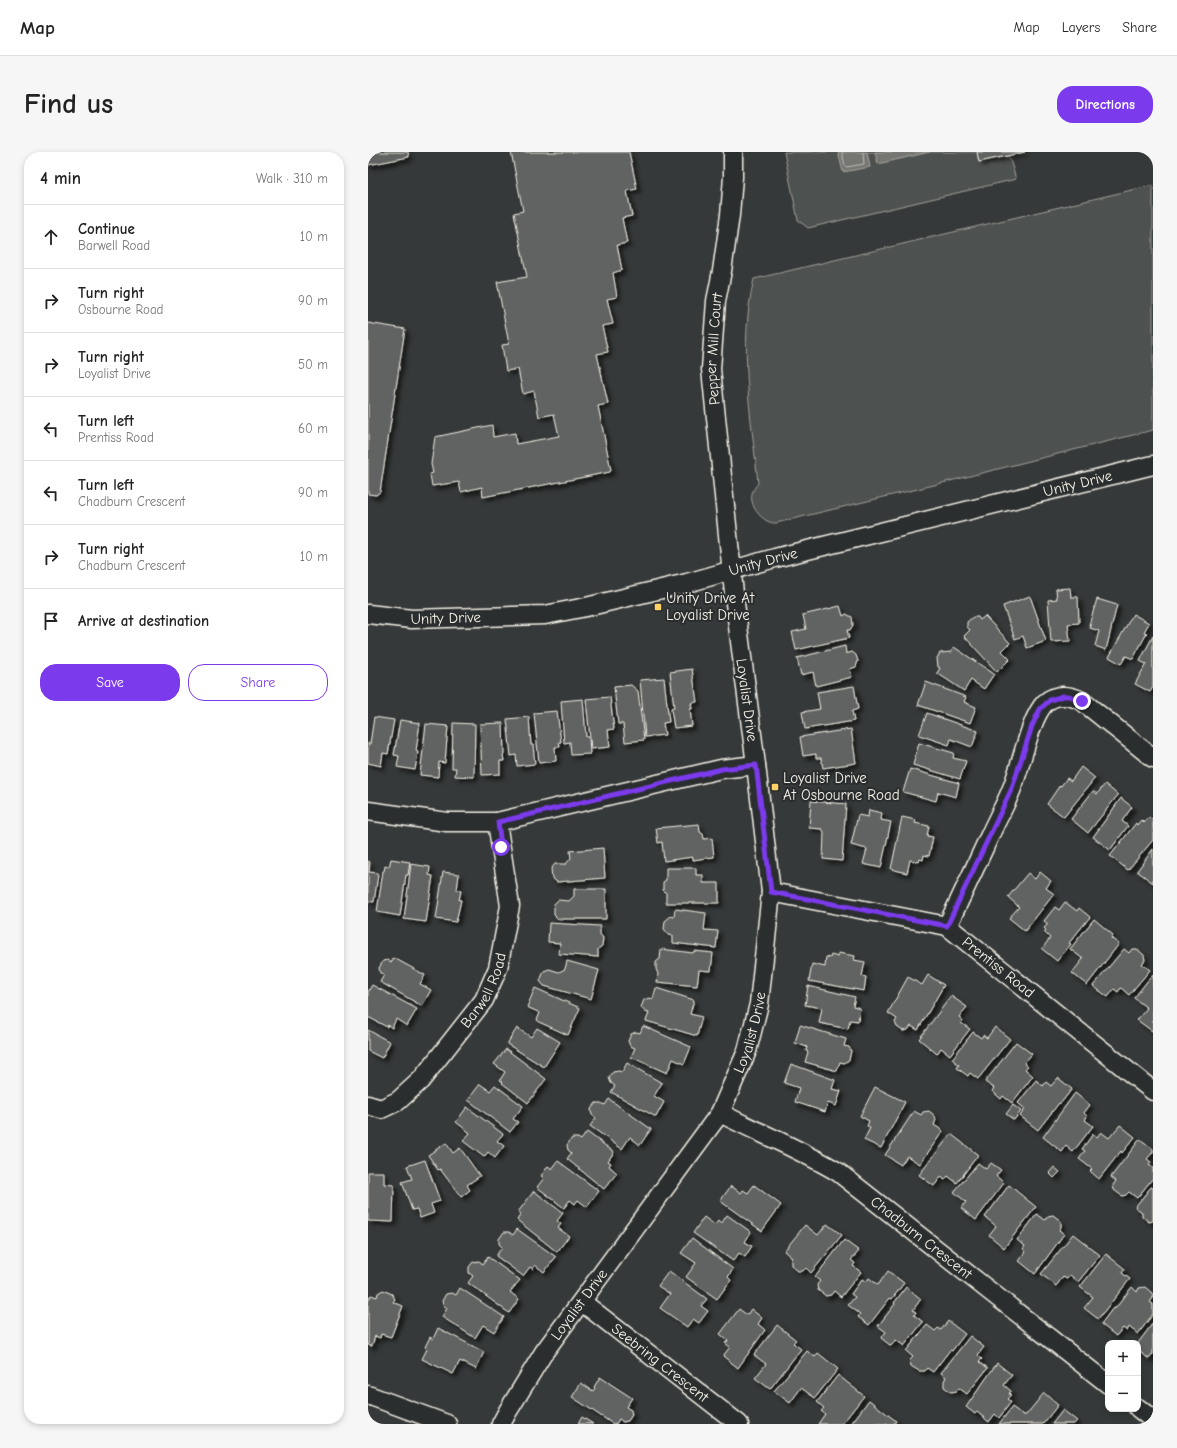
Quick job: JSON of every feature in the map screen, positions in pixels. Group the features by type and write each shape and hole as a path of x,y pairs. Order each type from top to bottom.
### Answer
{"street":[{"name":"Pepper Mill Court","path":"732,570 711,368 716,301 722,271 734,177 733,152"},
{"name":"Unity Drive","path":"368,614 412,619 545,615 679,585 782,556 1153,465"},
{"name":"Loyalist Drive","path":"501,1424 544,1352 720,1113 746,1051 759,1004 771,892 732,570"},
{"path":"947,926 1012,788 1032,726 1040,709 1045,704 1050,700 1063,696 1076,698 1153,758"},
{"path":"368,811 448,822 498,822 722,769 756,765"},
{"name":"Barwell Road","path":"368,1105 381,1109 398,1101 421,1080 484,1000 498,968 510,906 498,822"},
{"name":"Prentiss Road","path":"771,892 947,926 1153,1091"},
{"name":"Chadburn Crescent","path":"720,1113 816,1159 838,1172 1105,1382"},
{"name":"Seebring Crescent","path":"582,1302 739,1424"},
{"path":"368,1395 447,1424"},
{"path":"1141,1410 1153,1420"}],"shaded area":[{"path":"784,152 977,152 979,162 1009,156 1016,179 808,228 798,220"},
{"path":"1153,185 1153,430 776,523 767,521 758,514 752,499 753,491 758,483 749,406 746,355 749,304 754,279"}],"water":[{"path":"838,152 867,152 870,167 843,172"},
{"path":"875,152 930,152 878,164"}],"building":[{"path":"368,152 408,152 409,157 368,165"},
{"path":"511,152 629,152 637,189 627,191 632,216 622,218 627,243 617,245 622,270 613,273 617,297 607,299 613,324 602,326 608,352 597,354 608,404 598,406 611,470 610,472 483,497 482,487 461,492 459,482 432,486 430,474 433,473 431,464 435,437 492,425 493,437 515,433 516,444 559,436 554,414 539,417 534,391 523,394 518,369 506,371 502,345 509,344 497,282 527,277 514,213 523,211"},
{"path":"977,152 1025,152 979,162"},
{"path":"368,323 405,329 380,492 376,495 368,494"},
{"path":"1070,588 1071,597 1078,597 1079,623 1068,624 1070,641 1051,642 1048,600 1057,599 1056,589"},
{"path":"1030,596 1046,641 1027,648 1023,636 1015,639 1003,606"},
{"path":"1097,599 1117,605 1106,650 1095,646 1099,631 1090,628 1091,625 1089,625"},
{"path":"840,606 843,616 846,614 852,617 853,625 850,630 847,630 849,638 796,650 792,632 806,629 803,615"},
{"path":"1133,614 1149,623 1144,632 1147,633 1133,659 1126,656 1121,664 1109,657"},
{"path":"985,616 1010,643 1002,651 1010,659 997,672 964,636 970,630 967,627 967,622 973,617 978,617 980,620"},
{"path":"1153,636 1153,687 1150,692 1135,684 1146,664 1140,661"},
{"path":"845,646 846,654 852,652 856,655 858,661 856,667 850,669 852,677 816,686 813,672 801,675 797,658"},
{"path":"954,647 994,674 984,689 971,680 964,691 937,673 940,668 938,667 937,658 940,653 951,652"},
{"path":"692,669 697,702 691,703 692,709 690,709 692,726 674,728 671,709 674,708 670,672"},
{"path":"664,678 669,722 663,723 665,735 645,737 640,680"},
{"path":"926,682 966,697 964,702 976,707 970,723 918,705"},
{"path":"631,685 638,691 644,740 625,742 623,724 618,724 614,687"},
{"path":"854,686 858,709 852,711 854,721 805,729 802,712 820,709 817,692"},
{"path":"610,697 614,729 608,730 610,747 591,749 586,699"},
{"path":"583,699 586,737 589,737 590,754 571,755 570,742 564,743 561,701"},
{"path":"557,711 561,742 559,742 560,747 555,747 556,761 539,763 534,713"},
{"path":"927,713 978,731 972,747 951,739 949,745 919,735"},
{"path":"374,717 394,720 388,754 383,753 381,766 368,763 368,743 370,744"},
{"path":"529,717 531,745 533,745 535,764 517,766 516,755 511,756 507,719"},
{"path":"400,720 420,723 415,770 397,767 399,756 394,755"},
{"path":"453,723 475,724 474,777 455,776 456,768 452,768"},
{"path":"503,723 504,761 500,761 500,774 482,775 480,724"},
{"path":"426,724 448,726 445,763 439,762 438,777 420,775"},
{"path":"851,729 856,763 823,768 821,758 816,758 816,754 803,756 800,737"},
{"path":"919,743 954,753 953,758 966,761 960,779 913,765"},
{"path":"1081,767 1095,778 1064,817 1047,804 1060,785 1061,786 1067,778 1071,781"},
{"path":"910,769 959,783 956,797 938,792 936,801 903,792"},
{"path":"1105,784 1118,795 1088,833 1071,819 1093,791 1097,794"},
{"path":"1121,798 1132,807 1122,821 1128,826 1110,850 1093,837"},
{"path":"811,801 846,804 842,861 823,859 824,832 822,829 809,828"},
{"path":"869,810 882,813 881,820 891,822 881,868 863,864 867,849 851,845 858,815 868,817"},
{"path":"902,817 916,820 915,823 929,826 927,836 933,837 929,856 924,855 923,860 920,859 919,862 910,860 907,873 891,869"},
{"path":"1149,817 1153,821 1153,840 1128,870 1110,856 1136,823 1137,825 1141,820 1144,823"},
{"path":"699,824 700,832 703,834 704,839 712,838 714,857 693,860 693,857 664,861 662,842 658,843 656,828"},
{"path":"603,848 605,878 557,882 552,878 551,869 555,864 566,864 571,858 570,851"},
{"path":"1153,849 1153,883 1137,871"},
{"path":"391,859 410,862 408,875 406,875 400,916 377,912 383,871 385,866 389,867"},
{"path":"368,861 370,862 369,872 377,873 378,875 374,902 368,901"},
{"path":"411,864 430,867 429,875 433,876 426,922 404,919"},
{"path":"666,868 696,868 696,875 703,875 703,883 719,883 719,903 666,903 666,893 663,890 663,882 666,880"},
{"path":"443,872 459,874 457,890 461,891 459,900 461,900 456,922 436,919"},
{"path":"1040,872 1051,881 1046,888 1054,894 1025,931 1009,918 1019,907 1008,897 1028,873 1035,879"},
{"path":"574,889 606,889 606,919 558,919 554,915 554,904 558,900 569,901 574,896"},
{"path":"1065,902 1077,911 1079,908 1090,917 1069,943 1071,944 1057,961 1042,949 1050,938 1044,932 1046,930 1044,928 1048,924 1044,921 1055,907 1059,910"},
{"path":"675,909 706,913 704,930 718,931 716,948 673,943 673,936 669,935 664,929 665,921 671,916 674,917"},
{"path":"1094,919 1113,935 1111,938 1119,944 1087,985 1072,973 1083,959 1070,949"},
{"path":"549,923 600,926 600,934 603,938 602,946 598,949 598,957 559,954 560,943 548,942"},
{"path":"661,949 693,953 694,951 713,953 711,971 699,970 697,986 657,982 658,974 656,962 660,959"},
{"path":"1124,949 1129,953 1132,949 1137,949 1144,955 1145,960 1142,964 1150,970 1129,995 1121,988 1118,992 1114,989 1108,997 1093,986"},
{"path":"838,953 855,956 854,960 865,962 862,976 866,977 864,991 809,981 812,964 825,967 826,957 830,958 831,955 838,957"},
{"path":"394,958 425,975 420,984 431,990 422,1006 380,982 384,975 380,973 379,968 383,961 388,960 391,962"},
{"path":"567,961 599,970 591,999 544,986 540,981 544,971 549,969 559,972 565,969"},
{"path":"1153,974 1152,1031 1137,1020 1147,1008 1134,998"},
{"path":"928,975 944,985 918,1030 911,1026 908,1030 903,1031 897,1027 895,1022 897,1019 888,1013 908,977 922,985"},
{"path":"372,985 417,1009 407,1026 396,1019 392,1028 388,1025 387,1027 368,1017 368,992"},
{"path":"808,986 855,997 853,1006 860,1008 858,1021 850,1020 848,1029 819,1023 822,1008 805,1005"},
{"path":"535,988 580,1008 568,1035 541,1023 537,1020 540,1013 527,1007"},
{"path":"656,988 694,1000 690,1014 702,1017 697,1036 646,1021 649,1013 645,1012 641,1007 644,1000 649,998 653,999"},
{"path":"951,996 967,1007 959,1017 963,1020 961,1023 970,1029 950,1055 941,1048 937,1054 919,1039"},
{"path":"800,1025 846,1039 844,1046 849,1047 851,1051 849,1060 844,1063 840,1062 837,1071 805,1062 808,1052 806,1051 807,1047 795,1043"},
{"path":"643,1026 691,1047 684,1064 673,1059 667,1073 631,1057 635,1048 630,1046 628,1041 631,1034 636,1032 640,1033"},
{"path":"995,1027 1010,1039 978,1079 970,1073 968,1076 957,1068 959,1065 952,1059 973,1032 981,1038 983,1035 987,1038"},
{"path":"517,1028 531,1037 537,1028 560,1042 544,1067 507,1044"},
{"path":"368,1030 390,1042 382,1058 368,1051"},
{"path":"1016,1042 1032,1054 1024,1063 1028,1066 1025,1069 1033,1076 1012,1103 1003,1096 1001,1099 992,1091 994,1088 985,1082"},
{"path":"506,1049 546,1079 528,1103 500,1080 505,1072 494,1064"},
{"path":"627,1063 662,1083 654,1096 664,1102 656,1117 611,1092 615,1086 611,1083 609,1078 613,1072 622,1072"},
{"path":"791,1064 835,1080 832,1089 841,1091 836,1106 828,1103 825,1112 795,1102 799,1088 784,1083"},
{"path":"1058,1078 1072,1089 1038,1130 1020,1116 1025,1109 1018,1103 1036,1080 1043,1086 1046,1082 1051,1086"},
{"path":"480,1084 490,1091 495,1085 523,1106 513,1119 518,1122 510,1132 468,1100"},
{"path":"875,1087 905,1102 881,1148 864,1140 870,1128 867,1126 869,1121 860,1116"},
{"path":"1075,1093 1090,1105 1084,1113 1087,1116 1085,1120 1093,1126 1073,1152 1066,1146 1062,1152 1043,1137"},
{"path":"609,1099 651,1129 640,1145 630,1137 622,1149 590,1126 596,1118 592,1115 591,1109 596,1103 605,1105"},
{"path":"1013,1105 1021,1111 1014,1120 1006,1114"},
{"path":"467,1107 503,1134 497,1141 504,1146 495,1158 488,1152 484,1157 463,1141 470,1133 456,1122"},
{"path":"914,1111 921,1115 923,1112 929,1111 935,1116 936,1120 934,1125 943,1131 920,1164 907,1156 901,1165 885,1155"},
{"path":"1120,1125 1135,1137 1122,1153 1121,1151 1099,1179 1090,1171 1092,1169 1079,1159 1085,1151 1082,1149 1093,1134 1097,1137 1101,1132 1109,1138"},
{"path":"587,1132 614,1152 608,1161 611,1163 609,1166 617,1173 604,1189 567,1159 571,1153 568,1150 567,1145 572,1138 578,1138 581,1140"},
{"path":"951,1134 978,1155 957,1183 948,1176 945,1180 941,1177 934,1186 919,1175"},
{"path":"1140,1139 1153,1149 1153,1152 1147,1159 1151,1162 1149,1165 1153,1168 1153,1178 1137,1198 1129,1192 1122,1196 1114,1190 1113,1185 1116,1181 1111,1177"},
{"path":"446,1143 453,1153 460,1148 480,1176 467,1185 470,1190 461,1197 440,1169 438,1170 428,1155"},
{"path":"425,1160 440,1201 431,1204 434,1213 420,1218 417,1209 412,1210 402,1182 412,1179 407,1166"},
{"path":"558,1161 599,1191 587,1207 578,1200 575,1204 570,1200 564,1208 537,1187 544,1178 541,1176 548,1166 552,1169"},
{"path":"978,1163 986,1169 991,1163 1001,1170 996,1176 1004,1183 976,1220 961,1208 966,1202 954,1192"},
{"path":"1054,1167 1060,1172 1054,1178 1049,1173"},
{"path":"368,1172 384,1172 384,1184 394,1185 393,1222 368,1221"},
{"path":"754,1185 781,1205 762,1231 720,1201 731,1186 741,1193 743,1190 748,1193"},
{"path":"1009,1185 1036,1207 1004,1248 989,1235 996,1226 985,1217"},
{"path":"1151,1187 1153,1188 1153,1221 1149,1222 1142,1216 1142,1212 1135,1207"},
{"path":"534,1191 563,1213 557,1221 561,1224 558,1228 569,1236 557,1252 517,1220 521,1214 518,1212"},
{"path":"1037,1214 1045,1220 1048,1216 1053,1215 1061,1221 1061,1227 1059,1230 1064,1234 1035,1274 1019,1261 1026,1252 1023,1249 1025,1246 1017,1240"},
{"path":"727,1215 751,1232 745,1242 752,1246 745,1257 739,1253 733,1261 693,1233 704,1217 715,1225 718,1221 721,1224"},
{"path":"827,1224 842,1235 811,1273 806,1268 803,1271 798,1271 791,1265 792,1258 784,1251 805,1225 818,1235"},
{"path":"517,1229 556,1257 544,1272 535,1265 533,1269 530,1267 523,1276 496,1256 502,1247 499,1244 499,1239 504,1232 509,1232 513,1235"},
{"path":"1073,1234 1100,1255 1078,1282 1070,1275 1067,1279 1063,1277 1056,1286 1041,1274"},
{"path":"692,1238 733,1269 728,1277 731,1280 717,1299 686,1277 696,1263 681,1253"},
{"path":"844,1240 859,1251 851,1260 855,1263 853,1266 861,1272 841,1297 834,1291 831,1295 826,1296 818,1290 817,1285 820,1281 815,1277"},
{"path":"1106,1254 1125,1269 1122,1273 1130,1279 1098,1319 1084,1308 1093,1297 1080,1287"},
{"path":"488,1257 520,1280 510,1292 519,1299 509,1313 468,1283 473,1276 469,1273 469,1267 473,1262 479,1261 483,1264"},
{"path":"669,1271 707,1299 701,1306 708,1311 699,1323 693,1319 687,1327 660,1308 670,1294 658,1286"},
{"path":"888,1271 904,1283 869,1325 858,1317 860,1314 848,1305 855,1297 851,1294 862,1279 866,1282 869,1278 878,1285"},
{"path":"906,1287 921,1299 913,1310 916,1312 914,1315 923,1322 904,1346 896,1340 891,1346 881,1338 886,1332 878,1326"},
{"path":"1132,1287 1137,1292 1139,1288 1145,1287 1152,1293 1153,1298 1150,1302 1153,1304 1153,1314 1138,1334 1129,1327 1127,1331 1123,1328 1116,1336 1101,1324"},
{"path":"460,1288 504,1317 494,1332 483,1325 475,1338 442,1317 447,1308 444,1306 442,1301 446,1294 452,1293 456,1295"},
{"path":"383,1290 392,1294 395,1299 393,1302 403,1306 391,1337 381,1334 380,1338 375,1336 372,1346 368,1345 368,1302 371,1295 377,1297 378,1293"},
{"path":"739,1309 747,1315 751,1309 762,1318 758,1324 765,1330 738,1368 723,1356 730,1347 725,1343 728,1341 720,1334"},
{"path":"948,1321 965,1334 952,1351 950,1350 933,1372 927,1368 925,1371 919,1371 911,1366 910,1360 913,1357 906,1351 927,1325 935,1331 938,1328 941,1330"},
{"path":"1153,1323 1153,1354 1149,1359 1141,1352 1140,1340"},
{"path":"777,1325 796,1340 793,1343 801,1349 770,1389 755,1378 766,1364 754,1355"},
{"path":"438,1328 484,1352 476,1369 460,1361 453,1374 422,1359 427,1349 425,1347 430,1337 433,1339"},
{"path":"970,1336 984,1347 978,1355 982,1359 979,1362 988,1368 967,1394 959,1388 957,1391 951,1392 944,1387 946,1377 941,1373"},
{"path":"807,1351 815,1357 818,1353 838,1369 815,1398 801,1388 790,1403 774,1391"},
{"path":"997,1363 1012,1375 1004,1385 1011,1391 1009,1394 1011,1395 1007,1399 1011,1402 999,1418 995,1414 989,1422 977,1412 975,1414 966,1407"},
{"path":"838,1375 864,1396 842,1424 818,1424 825,1414 821,1411 824,1408 817,1402"},
{"path":"600,1377 632,1398 626,1407 631,1410 632,1415 628,1421 623,1422 619,1419 616,1424 613,1424 572,1397 581,1383 593,1391"},
{"path":"1044,1393 1058,1405 1043,1424 999,1424 1012,1407 1023,1415 1026,1415"},
{"path":"869,1400 896,1421 894,1424 851,1424"},
{"path":"1063,1410 1077,1421 1074,1424 1052,1424"},
{"path":"582,1417 593,1424 578,1424"}],"place":[{"name":"Unity Drive At Loyalist Drive","path":"658,607"},
{"name":"Loyalist Drive At Osbourne Road","path":"775,787"}],"route":[{"path":"501,847 498,822 722,769 756,765 771,892 947,926 1012,788 1032,726 1040,709 1056,697 1069,696 1082,701"}]}
